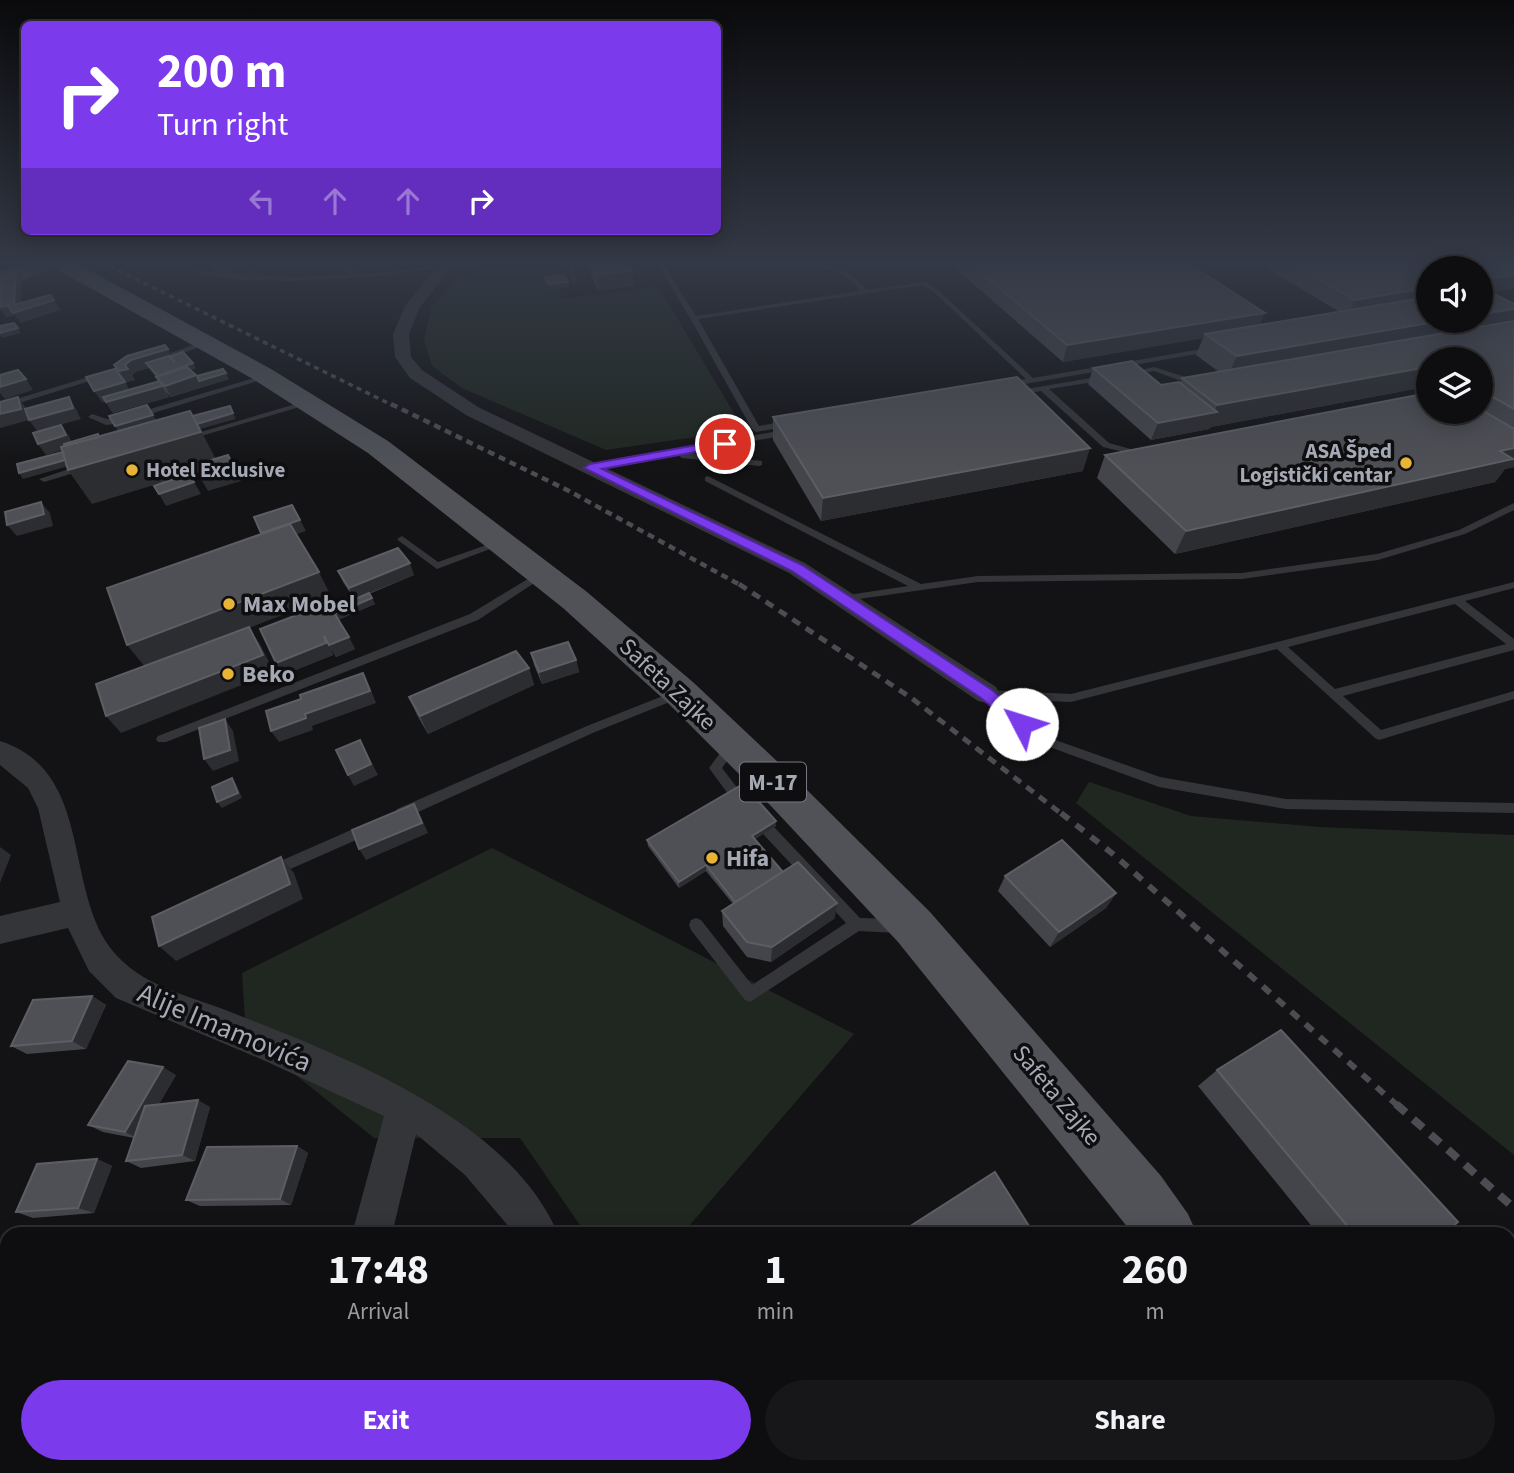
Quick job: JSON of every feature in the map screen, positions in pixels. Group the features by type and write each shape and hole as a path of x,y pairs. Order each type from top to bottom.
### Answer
{"main road":[{"name":"Safeta Zajke","path":"185,331 267,377 378,447 575,600 681,693 914,927 1141,1196 1163,1227"}],"street":[{"path":"403,331 402,357 408,366 433,387 472,411 774,556 845,598 987,694"},
{"name":"Alije Imamovića","path":"2,755 40,782 53,815 79,911 93,950 118,980 142,993 289,1053 405,1108 436,1126 485,1169 534,1227"},
{"path":"0,930 79,911"},
{"path":"374,1227 405,1108"}],"lane":[{"path":"701,331 756,429 795,422"},
{"path":"978,331 1031,380"},
{"path":"0,407 208,343"},
{"path":"991,388 1228,347"},
{"path":"1004,395 1154,369 1190,383 1203,385"},
{"path":"92,417 106,422 121,420 267,377"},
{"path":"1043,388 1106,445 1146,456 1160,454"},
{"path":"174,441 309,403"},
{"path":"590,468 806,429"},
{"path":"672,453 759,463"},
{"path":"44,479 96,464"},
{"path":"709,479 919,587"},
{"path":"845,598 978,579 1242,576 1378,557 1462,532 1514,506"},
{"path":"402,539 437,566 501,542"},
{"path":"162,739 474,617 542,574"},
{"path":"987,694 1072,698 1514,585"},
{"path":"1456,600 1514,645"},
{"path":"1279,645 1379,736 1514,695"},
{"path":"1333,694 1514,645"},
{"path":"257,878 591,729 681,693"},
{"path":"987,694 1040,739 1159,782 1286,804 1514,808"},
{"path":"733,744 715,768 736,794"},
{"path":"769,831 857,923"},
{"path":"696,925 750,995 857,923 914,927"}],"shaded area":[{"path":"426,331 685,331 744,430 606,450 462,388 432,366 424,339"},
{"path":"1089,782 1191,816 1320,827 1514,835 1514,1155 1076,803"},
{"path":"492,848 854,1034 688,1227 581,1227 520,1138 374,1138 246,1035 242,973"}],"building":[{"path":"1050,331 1155,331 1067,345"},
{"path":"1225,331 1384,331 1237,356 1205,334"},
{"path":"1514,331 1514,409 1493,397 1493,347 1416,347 1416,369 1217,405 1182,378 1444,333"},
{"path":"165,345 168,349 131,360 125,365 128,369 119,371 114,365 127,356"},
{"path":"183,352 193,363 158,376 146,363 169,356 175,363 171,356"},
{"path":"1132,361 1161,385 1179,382 1217,412 1158,423 1093,368"},
{"path":"187,367 196,375 165,386 156,377"},
{"path":"115,369 125,382 94,391 86,377"},
{"path":"223,369 226,373 199,381 197,376"},
{"path":"18,370 26,379 0,387 0,375"},
{"path":"1017,377 1090,448 823,498 773,417"},
{"path":"160,381 162,386 106,402 103,397"},
{"path":"1416,395 1416,424 1493,424 1493,417 1514,429 1514,448 1500,451 1513,459 1186,531 1105,455"},
{"path":"18,397 21,409 0,414 0,402"},
{"path":"69,397 73,408 29,420 25,409"},
{"path":"147,405 153,415 115,426 109,416"},
{"path":"230,406 233,413 197,424 193,416"},
{"path":"190,411 201,432 68,470 61,447"},
{"path":"61,425 66,435 38,444 33,433"},
{"path":"98,434 99,437 64,446 64,444"},
{"path":"63,452 65,460 19,473 17,464"},
{"path":"228,455 235,469 201,479 195,465"},
{"path":"188,474 194,482 159,494 154,486"},
{"path":"41,502 44,514 7,525 5,512"},
{"path":"292,505 300,520 261,533 254,517"},
{"path":"290,524 319,572 127,645 107,588"},
{"path":"398,548 410,563 349,588 338,571"},
{"path":"369,593 372,598 335,614 332,609"},
{"path":"328,603 349,637 329,645 324,636 326,643 276,663 260,629"},
{"path":"249,627 263,655 106,716 96,684"},
{"path":"568,642 576,660 539,672 531,653"},
{"path":"516,651 529,668 420,716 409,697"},
{"path":"363,673 370,691 305,714 306,718 271,731 266,711 301,699 300,695"},
{"path":"225,719 230,750 204,759 199,728"},
{"path":"360,740 371,764 348,775 336,750"},
{"path":"232,778 238,793 217,802 212,787"},
{"name":"Hifa","path":"743,784 776,821 752,836 783,872 735,902 706,865 679,882 647,840"},
{"path":"414,804 422,823 359,849 352,830"},
{"path":"1062,840 1116,893 1059,932 1005,876"},
{"path":"281,857 290,884 159,946 152,917"},
{"path":"798,862 837,903 772,947 747,942 722,911"},
{"path":"92,996 72,1041 11,1046 33,1000"},
{"path":"1281,1030 1458,1222 1452,1227 1348,1227 1217,1070"},
{"path":"128,1061 163,1067 125,1132 88,1125"},
{"path":"198,1100 182,1155 126,1161 145,1106"},
{"path":"297,1146 280,1199 186,1200 207,1147"},
{"path":"97,1159 78,1208 16,1212 37,1164"},
{"path":"995,1172 1030,1227 909,1227"}],"railway":[{"path":"241,331 394,406"},
{"path":"391,404 569,491 742,586"},
{"path":"739,584 910,697 1063,815"},
{"path":"1061,813 1113,854 1398,1106"},
{"path":"1396,1104 1514,1208"}],"place":[{"name":"ASA Šped Logistički centar","path":"1406,463"},
{"name":"Hotel Exclusive","path":"132,470"},
{"name":"Max Mobel","path":"229,604"},
{"name":"Beko","path":"228,674"},
{"name":"Hifa","path":"712,858"}],"route":[{"path":"725,444 590,468 797,568 987,694 1022,724"}]}
